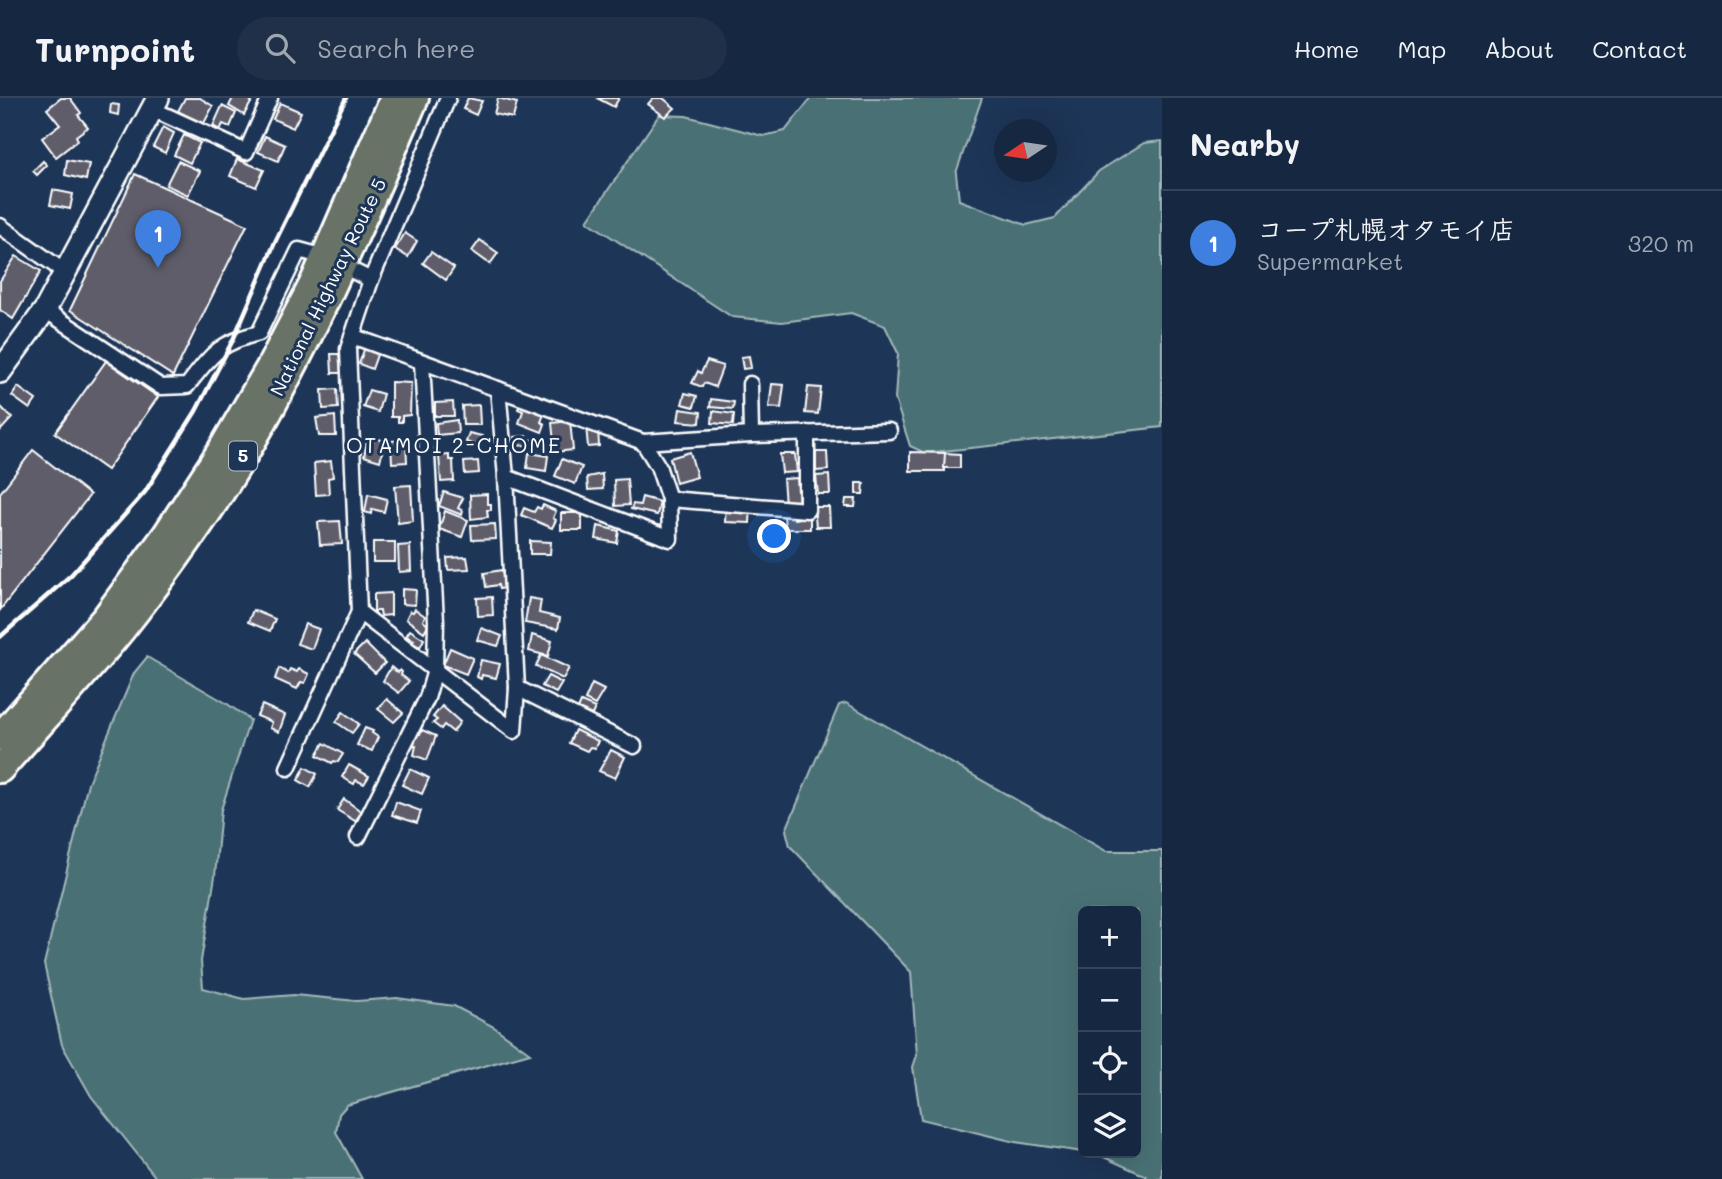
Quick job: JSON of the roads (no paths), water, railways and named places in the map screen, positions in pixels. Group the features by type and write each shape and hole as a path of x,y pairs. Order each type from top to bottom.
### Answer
{"highway":[{"name":"National Highway Route 5","path":"0,769 122,629 240,461 332,289 333,261 394,98"},
{"name":"National Highway Route 5","path":"0,737 106,617 166,536 222,449 333,261 415,98"}],"street":[{"path":"0,372 45,310 155,104 246,152 270,98"},
{"path":"288,768 359,612 348,349 371,280 448,98"},
{"path":"0,226 66,273"},
{"path":"45,310 161,387 187,386 213,352 233,340 259,333 299,250 333,261 371,280"},
{"path":"352,336 643,442 889,430"},
{"path":"358,837 427,698 435,670 436,621 422,362"},
{"path":"750,384 751,435"},
{"path":"359,612 514,731 517,688 506,477 498,389"},
{"path":"669,499 807,510 807,433"},
{"path":"506,477 670,539 669,499 658,466 643,442"},
{"path":"517,688 634,746"}],"railway":[{"path":"0,637 71,575 145,492 196,411 233,340 276,240 346,98"}],"place":[{"name":"コープ札幌オタモイ店","path":"158,268"}],"district":[{"name":"OTAMOI 2-CHOME","path":"454,446"}]}
